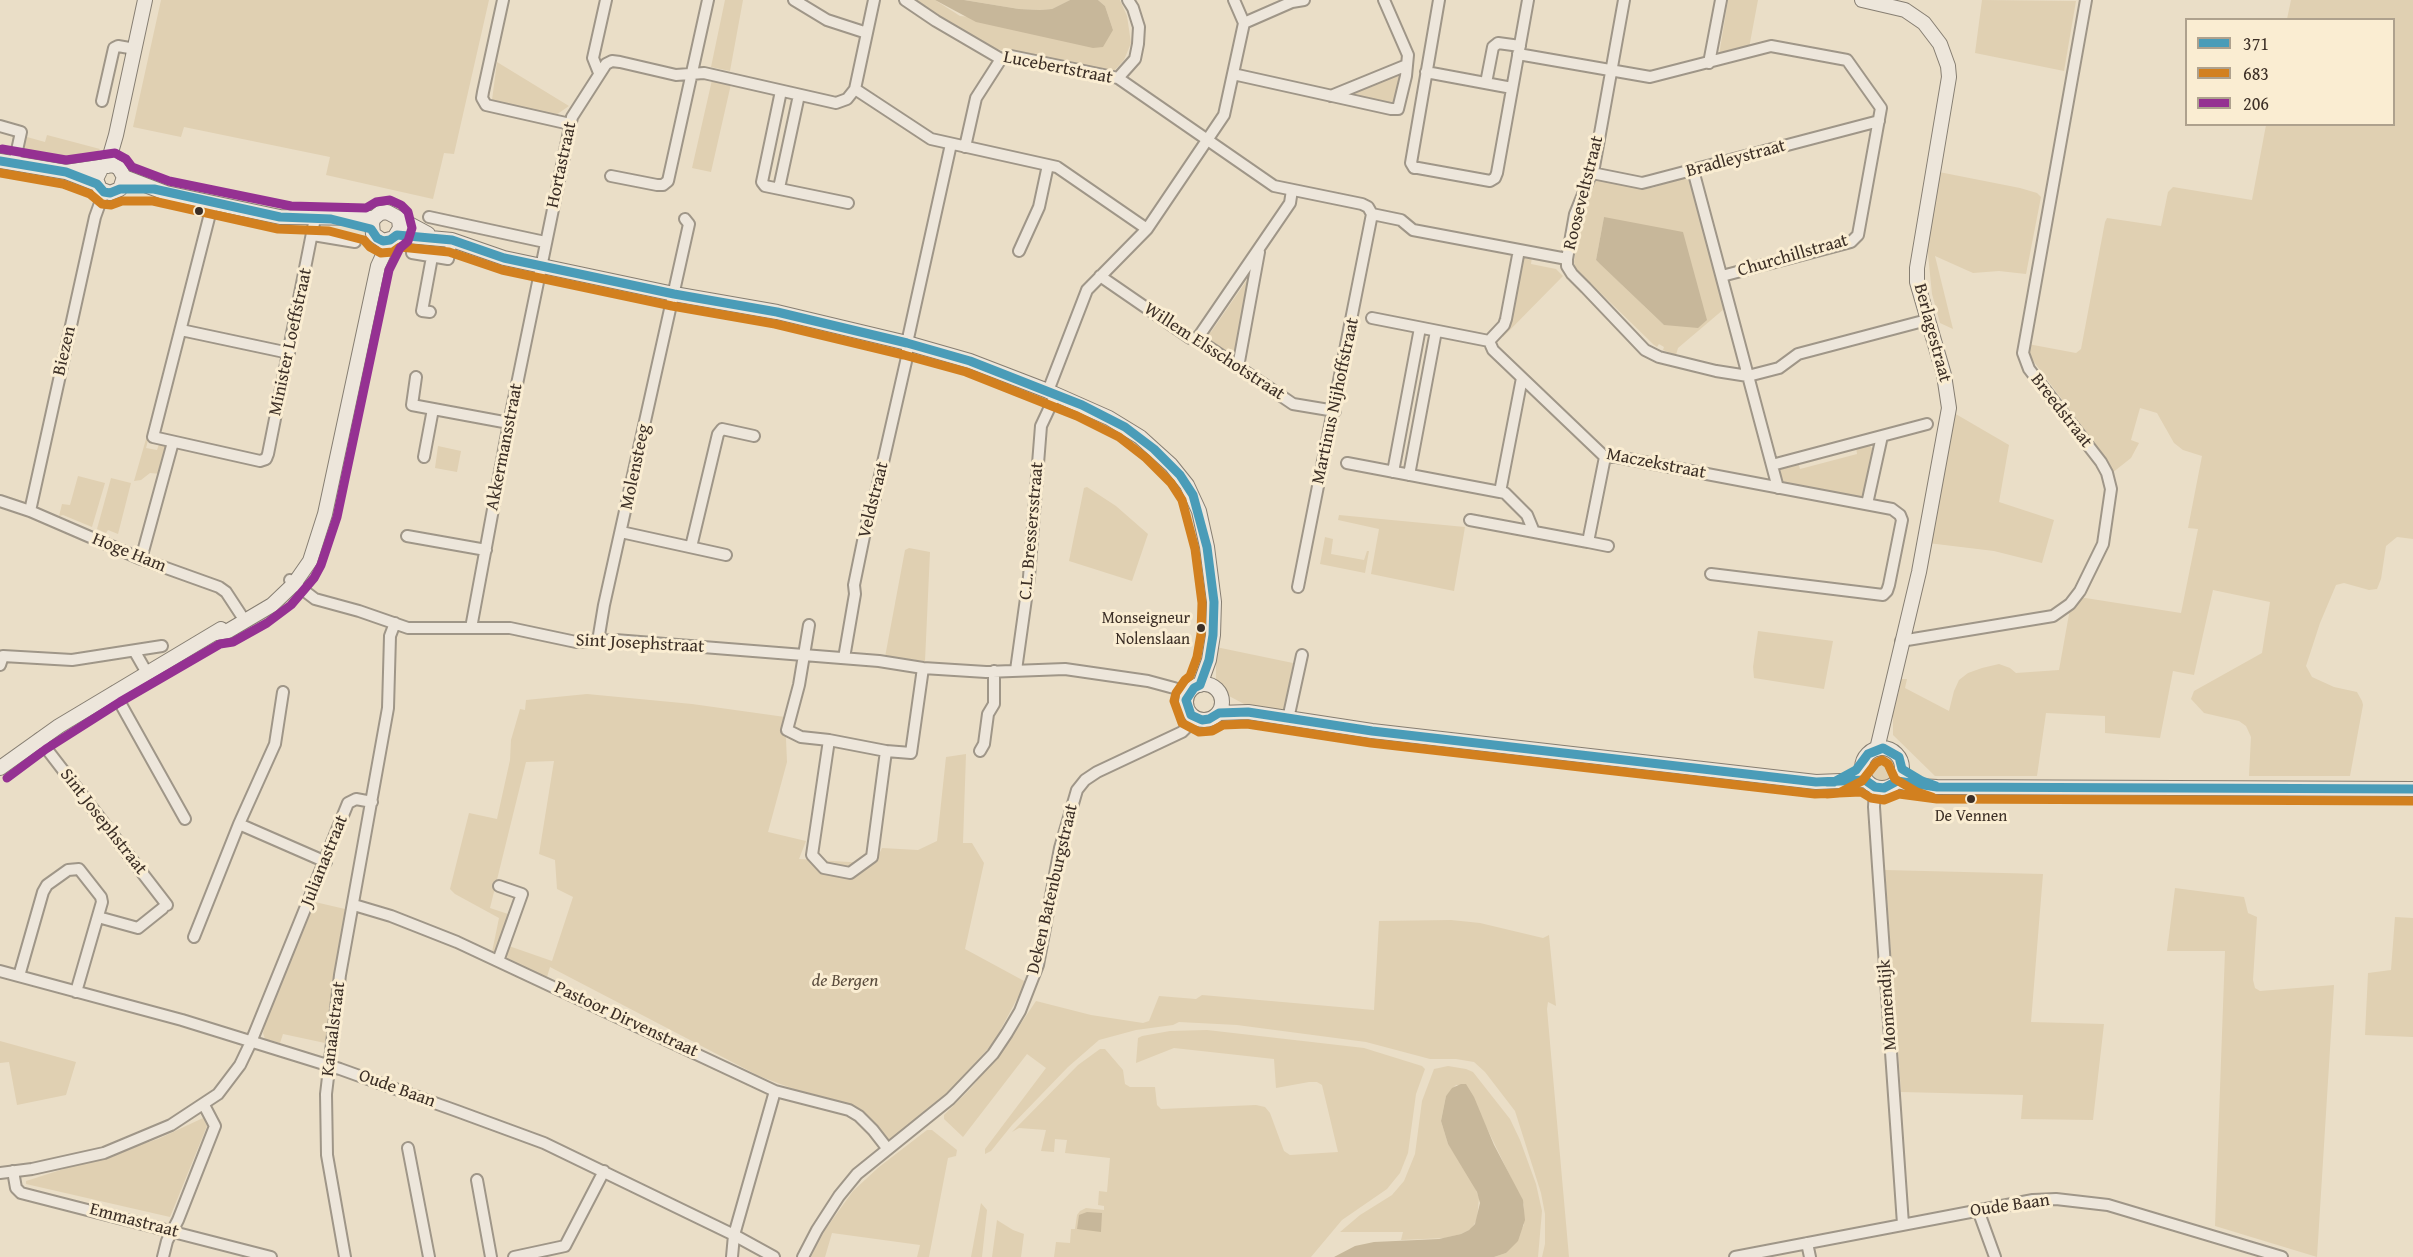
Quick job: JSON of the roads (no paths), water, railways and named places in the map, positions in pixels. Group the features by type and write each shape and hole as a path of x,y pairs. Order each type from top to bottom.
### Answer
{"street":[{"path":"66,172 115,192 116,135 145,0"},
{"path":"503,0 482,98 490,107 570,124"},
{"path":"599,73 593,58 606,0"},
{"path":"611,176 657,185 663,185 668,181 708,0"},
{"path":"794,0 827,20 867,33"},
{"path":"599,73 606,64 612,61 676,75 692,72 836,103 847,99 855,89 874,0"},
{"name":"Lucebertstraat","path":"905,0 978,47 1001,59 1011,56 1118,78 1274,186 1362,204 1368,207 1372,214 1401,220 1413,230 1567,260"},
{"path":"1118,78 1135,58 1138,44 1138,27 1133,8 1128,0"},
{"path":"1234,0 1244,23 1292,2 1304,0"},
{"path":"1233,74 1398,109 1408,55 1384,0"},
{"path":"1439,0 1410,159 1412,165 1418,168 1485,181 1495,178 1528,0"},
{"name":"Rooseveltstraat","path":"1624,0 1592,173 1575,214 1567,260 1567,266 1572,274 1645,350 1659,357 1748,376 1779,368 1798,354 1927,320"},
{"path":"1709,63 1720,0"},
{"name":"Berlagestraat","path":"1862,0 1905,10 1916,16 1940,44 1948,66 1948,90 1917,262 1917,282 1944,375 1949,408 1919,572 1901,641 1887,713 1882,723 1883,749"},
{"name":"Breedstraat","path":"1901,641 2053,616 2070,604 2080,591 2103,544 2111,489 2107,473 2102,462 2029,369 2023,353 2086,0"},
{"name":"C.L. Bressersstraat","path":"1016,669 1028,588 1041,426 1083,298 1100,276 1147,230 1224,115 1244,23"},
{"name":"Churchillstraat","path":"1486,83 1493,47 1498,43 1519,50 1650,77 1771,46 1847,60 1881,108 1858,235 1851,242 1722,276"},
{"path":"102,101 114,48 118,46 135,49"},
{"path":"965,147 976,98 1001,59"},
{"path":"1331,96 1407,64"},
{"path":"1426,72 1512,88"},
{"name":"Hortastraat","path":"540,266 572,117 599,73"},
{"path":"855,89 931,140 1057,168 1147,230"},
{"path":"781,91 762,182 765,186 848,204"},
{"path":"779,188 799,95"},
{"name":"Bradleystraat","path":"1592,173 1642,183 1879,121"},
{"path":"0,126 21,132 7,163 66,172 114,174"},
{"name":"Veldstraat","path":"844,658 855,594 854,585 869,512 874,502 907,357 906,343 951,144"},
{"path":"1019,251 1039,207 1048,165"},
{"path":"1693,170 1778,488"},
{"path":"101,188 98,173 114,174 154,189 280,217 331,219 382,232 452,240 504,258 540,266 674,294 777,312 970,361 1109,418 1140,437 1171,465 1187,485 1202,523 1212,583 1213,635 1207,686"},
{"name":"Biezen","path":"30,511 101,188"},
{"path":"1197,339 1290,203 1292,190"},
{"path":"141,559 173,442 153,436 213,202"},
{"path":"0,768 39,739 216,633 225,624 272,605 292,582 314,550 325,514 378,266 382,232 380,213 387,212 394,215 399,220 435,237"},
{"name":"Martinus Nijhoffstraat","path":"1298,587 1335,411 1372,214"},
{"path":"429,217 545,242"},
{"name":"Minister Loeffstraat","path":"173,442 260,461 266,459 314,235 315,218"},
{"path":"674,294 689,224 685,219"},
{"path":"382,232 400,228 399,220"},
{"path":"314,235 355,242"},
{"path":"412,253 448,259 452,240"},
{"path":"1238,367 1259,248"},
{"path":"1372,318 1489,341 1504,325 1506,319 1519,250"},
{"path":"430,312 422,311 432,257"},
{"name":"Akkermansstraat","path":"471,628 540,266"},
{"name":"Willem Elsschotstraat","path":"1100,276 1190,338 1197,339 1293,404 1335,411"},
{"name":"Molensteeg","path":"598,641 604,605 674,294"},
{"path":"1393,472 1420,328"},
{"path":"181,330 289,353"},
{"path":"1409,475 1436,331"},
{"name":"Maczekstraat","path":"1489,341 1493,350 1605,458 1617,457 1867,504 1897,511 1902,520 1889,585 1887,591 1882,595 1711,574"},
{"path":"416,377 412,405 509,423"},
{"path":"1500,492 1521,378"},
{"path":"424,457 433,409"},
{"path":"1772,465 1927,424"},
{"path":"691,547 717,434 722,429 754,436"},
{"path":"1867,504 1882,436"},
{"path":"1588,542 1605,458"},
{"path":"1347,463 1505,493 1527,515 1534,532"},
{"name":"Hoge Ham","path":"0,501 30,511 141,559 219,587 226,592 243,618"},
{"path":"1470,520 1608,546"},
{"path":"621,532 726,555"},
{"path":"407,536 486,550"},
{"name":"Sint Josephstraat","path":"292,582 315,599 408,628 521,630 576,642 598,641 805,655 923,668 994,671 1065,669 1167,686 1188,695"},
{"name":"Julianastraat","path":"204,1105 230,1082 251,1042 326,862 348,803 356,799 372,802 388,708 390,636 394,623"},
{"path":"808,625 800,685 787,730 801,737 911,753 923,668"},
{"path":"2,661 72,660 162,646"},
{"path":"135,652 147,673"},
{"path":"1288,719 1302,655"},
{"path":"980,751 984,744 988,714 994,704 994,671"},
{"path":"1207,686 1219,693 1220,706 1209,720 1196,718 1187,709 1188,695 1194,688 1207,686"},
{"path":"114,692 186,819"},
{"path":"194,937 239,824 275,744 283,692"},
{"path":"1220,706 1288,719 1816,782 1870,783 1884,788 1899,775 1899,757 1883,749 1868,754 1862,764 1834,782"},
{"name":"Deken Batenburgstraat","path":"803,1257 839,1196 857,1174 972,1078 993,1054 1020,1011 1042,953 1060,848 1077,790 1085,780 1097,772 1182,732 1196,718"},
{"name":"Sint Josephstraat","path":"39,739 165,906 138,928 98,916"},
{"path":"830,740 812,855 824,868 850,873 872,857 886,750"},
{"path":"1862,764 1870,783"},
{"path":"1899,775 1919,786 1937,787 2413,789"},
{"name":"Monnendijk","path":"1870,783 1874,807 1903,1224"},
{"name":"Kanaalstraat","path":"345,1257 327,1155 325,1120 340,975 372,802"},
{"path":"239,824 326,862"},
{"path":"19,976 43,892 47,885 68,870 79,869 101,897 102,902 76,992"},
{"path":"498,961 522,894 499,886"},
{"name":"Pastoor Dirvenstraat","path":"354,905 424,929 498,961 775,1091 849,1110 873,1130 887,1148"},
{"name":"Oude Baan","path":"0,971 182,1020 360,1075 544,1143 734,1235 774,1257"},
{"path":"732,1257 734,1235 775,1091"},
{"path":"0,1173 32,1169 104,1153 171,1125 204,1105 215,1126 163,1257"},
{"path":"408,1148 429,1257"},
{"name":"Emmastraat","path":"13,1171 16,1188 21,1193 271,1257"},
{"path":"514,1257 565,1246 604,1171"},
{"path":"477,1180 491,1257"},
{"name":"Oude Baan","path":"1735,1257 2033,1200 2080,1200 2108,1205 2282,1257"},
{"path":"1978,1210 1995,1257"},
{"path":"1807,1243 1810,1257"}],"place":[{"name":"Monseigneur Nolenslaan","path":"1201,628"},
{"name":"De Vennen","path":"1971,799"}],"park label":[{"name":"de Bergen","path":"845,981"}]}
